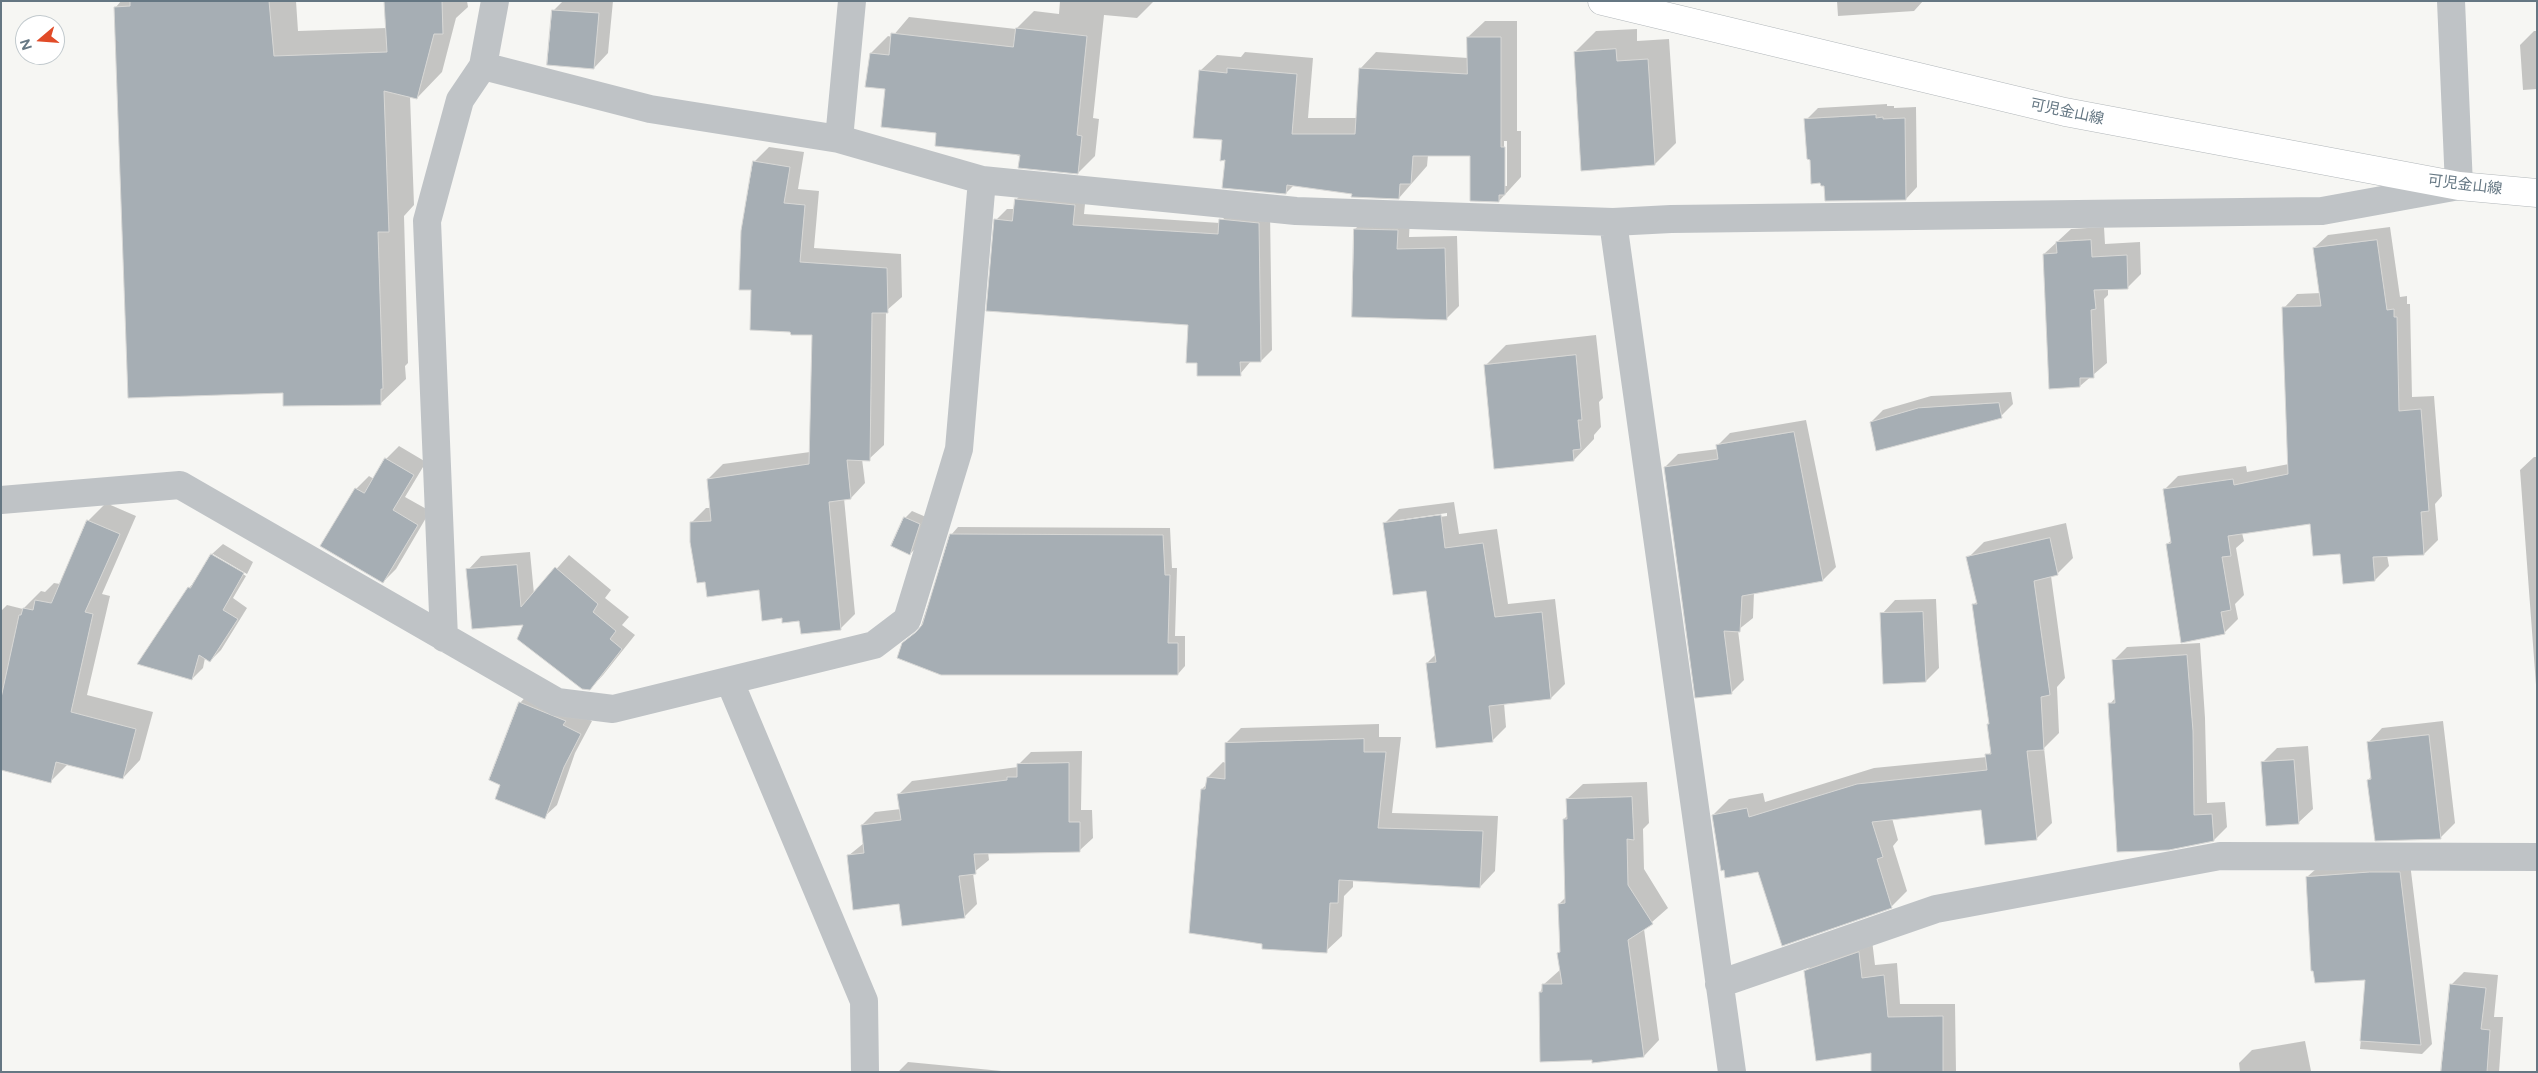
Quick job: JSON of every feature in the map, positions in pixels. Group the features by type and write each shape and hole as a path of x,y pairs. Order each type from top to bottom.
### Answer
{"main road":[{"name":"可児金山線","path":"1602,1 2065,112 2459,186 2537,193"}],"street":[{"path":"444,638 427,221 460,100 483,66 495,1"},
{"path":"839,138 852,1"},
{"path":"483,66 650,109 839,138 982,180 1296,211 1613,222 1671,219 2322,211 2459,186 2451,1"},
{"path":"1,500 180,486 557,702 613,709 730,682 874,645 907,620 959,449 982,180"},
{"path":"1613,222 1732,1072"},
{"path":"730,682 864,1001 865,1072"},
{"path":"1719,984 1936,909 2220,856 2537,857"}],"building":[{"path":"269,1 274,56 387,52 384,1 442,1 443,34 434,34 417,99 384,91 389,232 378,232 383,389 381,389 381,405 283,406 283,393 128,398 114,7 130,6 130,2"},
{"path":"552,10 599,13 594,69 547,65"},
{"path":"1016,28 1087,36 1077,135 1082,136 1078,174 1018,168 1020,155 935,146 936,133 881,127 885,89 865,87 870,53 889,55 891,33 1013,47"},
{"path":"1467,37 1501,37 1501,147 1505,147 1505,195 1499,195 1499,202 1470,201 1470,156 1413,156 1411,184 1400,184 1399,199 1351,197 1352,194 1287,185 1286,194 1222,188 1225,160 1220,161 1222,140 1193,138 1199,70 1227,73 1227,68 1297,74 1292,134 1355,134 1359,68 1467,74"},
{"path":"1616,49 1617,61 1648,59 1655,165 1581,171 1574,52"},
{"path":"1876,115 1876,118 1883,117 1883,119 1905,118 1906,200 1825,201 1824,186 1821,186 1820,183 1811,184 1810,160 1807,159 1804,119"},
{"path":"753,161 790,167 784,203 805,205 800,262 887,268 888,313 872,313 870,461 847,460 851,499 829,502 841,630 801,634 799,621 782,623 782,618 762,621 759,590 707,597 705,582 697,583 690,542 690,522 711,521 707,479 809,464 812,335 791,335 790,332 750,330 751,290 739,290 741,231"},
{"path":"1015,199 1075,205 1073,225 1218,234 1219,219 1259,223 1261,362 1240,362 1241,376 1197,376 1197,363 1186,363 1188,325 986,311 994,219 1012,221"},
{"path":"1354,229 1398,230 1397,249 1445,248 1447,320 1352,317"},
{"path":"2091,240 2092,257 2127,255 2128,289 2094,290 2096,309 2091,310 2094,378 2080,378 2080,387 2049,389 2043,254 2057,253 2056,242"},
{"path":"2377,240 2387,310 2394,309 2394,317 2397,317 2399,411 2421,409 2429,511 2421,512 2424,555 2373,557 2375,581 2343,584 2340,554 2313,556 2310,524 2228,536 2231,556 2222,557 2231,610 2221,612 2225,634 2181,643 2166,544 2171,543 2163,489 2233,479 2234,485 2288,474 2282,307 2321,306 2313,248"},
{"path":"1576,355 1582,420 1578,420 1581,449 1573,450 1574,461 1494,469 1484,365"},
{"path":"1999,403 2002,418 1876,451 1870,422 1918,408"},
{"path":"1794,432 1823,581 1742,596 1740,632 1724,631 1732,694 1695,698 1664,467 1718,459 1716,445"},
{"path":"385,458 414,475 393,510 418,525 383,583 320,546 355,488 364,493"},
{"path":"1441,515 1445,548 1483,543 1495,617 1542,612 1551,699 1489,706 1493,742 1436,748 1426,663 1436,662 1426,591 1393,595 1383,523"},
{"path":"904,517 920,524 910,555 891,546"},
{"path":"87,520 120,534 85,612 93,614 71,712 136,729 123,779 56,762 51,783 1,770 1,698 19,615 21,615 23,608 33,610 35,600 51,603"},
{"path":"950,534 1163,535 1165,575 1170,575 1168,643 1178,643 1178,675 941,675 897,658 902,643 922,625"},
{"path":"2050,538 2058,575 2034,581 2050,695 2041,697 2044,750 2027,751 2037,840 1985,845 1981,810 1872,822 1883,857 1877,859 1892,908 1782,946 1758,872 1725,878 1724,870 1721,871 1712,815 1747,808 1749,817 1857,784 1987,770 1985,754 1991,754 1987,724 1989,724 1972,604 1977,604 1966,557"},
{"path":"211,554 244,573 223,610 238,619 210,662 199,655 192,680 137,664 188,587 190,588"},
{"path":"517,565 521,607 555,567 598,604 593,612 616,631 610,639 622,649 590,690 582,689 517,639 523,625 472,629 466,569"},
{"path":"1923,612 1926,682 1883,684 1880,613"},
{"path":"2187,655 2193,731 2194,815 2212,814 2214,841 2169,850 2117,852 2108,703 2115,703 2112,660"},
{"path":"519,702 566,721 563,725 581,734 564,767 545,819 495,799 500,785 489,780"},
{"path":"2429,735 2441,839 2375,841 2367,780 2371,779 2367,742"},
{"path":"1364,739 1364,752 1386,752 1378,828 1483,831 1480,888 1339,880 1338,903 1330,903 1327,953 1262,949 1262,944 1189,933 1201,789 1205,789 1207,777 1225,779 1225,743"},
{"path":"2294,760 2299,824 2266,826 2261,762"},
{"path":"1069,763 1069,822 1080,822 1080,852 974,854 976,874 959,876 965,918 902,926 899,904 853,910 847,855 864,853 861,825 901,820 897,794 1007,780 1007,777 1017,777 1017,764"},
{"path":"1632,797 1634,840 1627,839 1628,885 1653,924 1628,940 1644,1057 1592,1063 1592,1060 1540,1062 1539,992 1542,992 1542,984 1562,984 1557,953 1560,952 1558,904 1565,903 1563,819 1567,819 1566,799"},
{"path":"2370,872 2400,872 2421,1045 2360,1041 2365,980 2315,983 2313,971 2311,971 2306,877"},
{"path":"1859,952 1862,978 1884,975 1888,1017 1943,1016 1943,1072 1871,1072 1871,1053 1816,1061 1804,971"},
{"path":"2450,984 2486,988 2481,1029 2490,1030 2487,1072 2441,1072"}]}
